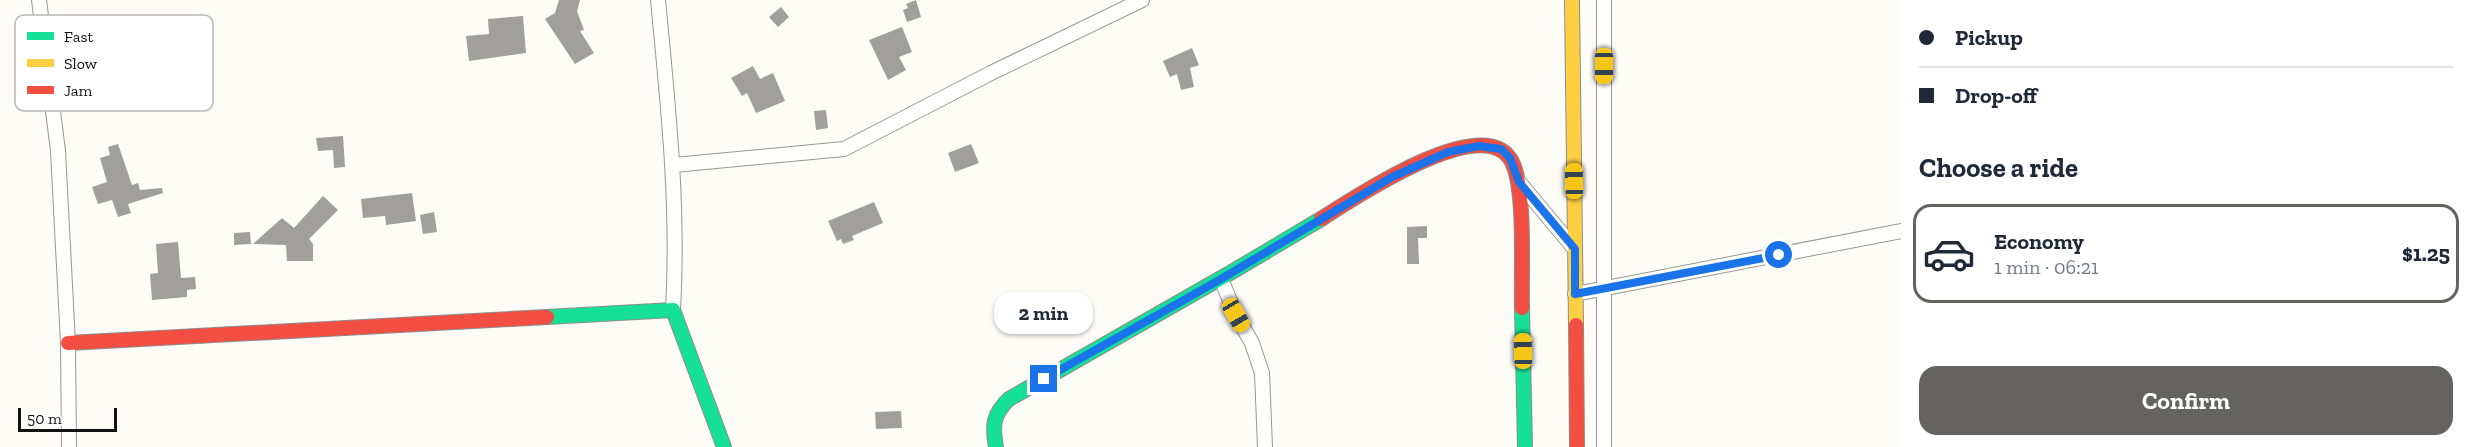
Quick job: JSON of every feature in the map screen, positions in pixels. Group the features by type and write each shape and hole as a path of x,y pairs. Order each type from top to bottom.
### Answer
{"main road":[{"path":"1572,0 1577,447"},
{"path":"996,447 992,431 995,412 1009,399 1221,279 1392,177 1448,152 1479,146 1501,149 1513,162 1519,182 1525,447"},
{"path":"68,343 673,310 724,447"}],"street":[{"path":"39,0 41,15"},
{"path":"658,0 674,165 676,265 673,310"},
{"path":"674,165 844,149 1142,0"},
{"path":"1604,0 1604,447"},
{"path":"53,111 58,151 68,343 69,447"},
{"path":"1519,182 1575,249"},
{"path":"1575,294 1901,231"},
{"path":"1221,279 1236,315 1252,343 1262,373 1264,447"}],"building":[{"path":"559,0 580,0 577,11 584,30 580,31 594,53 575,64 545,19 555,13"},
{"path":"916,0 921,17 907,22 903,10 908,8 906,4"},
{"path":"781,7 789,17 778,27 769,17"},
{"path":"523,16 526,53 469,61 466,36 489,34 488,19"},
{"path":"902,27 912,52 899,57 906,70 888,80 869,40"},
{"path":"1192,48 1199,65 1190,68 1194,87 1181,90 1177,74 1170,77 1163,61"},
{"path":"753,66 760,79 773,73 785,101 756,113 747,93 742,96 731,78"},
{"path":"826,110 828,128 816,130 814,111"},
{"path":"343,136 345,167 334,168 333,150 318,151 316,138"},
{"path":"118,144 132,185 138,183 140,190 162,188 163,193 128,204 131,213 118,217 112,200 98,204 92,187 107,182 100,158 110,155 108,147"},
{"path":"971,144 979,163 955,172 948,153"},
{"path":"412,193 416,221 386,225 385,216 363,218 361,199"},
{"path":"323,196 338,210 309,239 313,244 313,261 287,261 286,245 253,244 282,218 294,228"},
{"path":"874,202 883,223 852,236 854,240 843,244 841,239 837,241 828,221"},
{"path":"434,212 437,232 423,234 420,215"},
{"path":"1427,226 1427,238 1418,238 1419,264 1407,264 1407,227"},
{"path":"250,232 251,244 234,245 234,233"},
{"path":"178,242 181,278 195,277 196,289 187,290 187,297 152,300 150,274 158,273 156,244"},
{"path":"901,411 902,428 876,429 875,412"}],"traffic: fast":[{"path":"996,447 995,421 1009,399 1321,219"},
{"path":"1522,308 1525,447"},
{"path":"547,317 673,310 724,447"}],"traffic: slow":[{"path":"1572,0 1576,325"}],"traffic: jam":[{"path":"1321,219 1388,178 1418,163 1448,151 1475,146 1497,148 1512,162 1519,191 1522,232 1522,308"},
{"path":"68,343 547,317"},
{"path":"1576,325 1577,447"}],"route":[{"path":"1044,379 1221,279 1392,177 1448,152 1479,146 1501,149 1510,158 1519,182 1575,249 1575,294 1779,255"}]}
